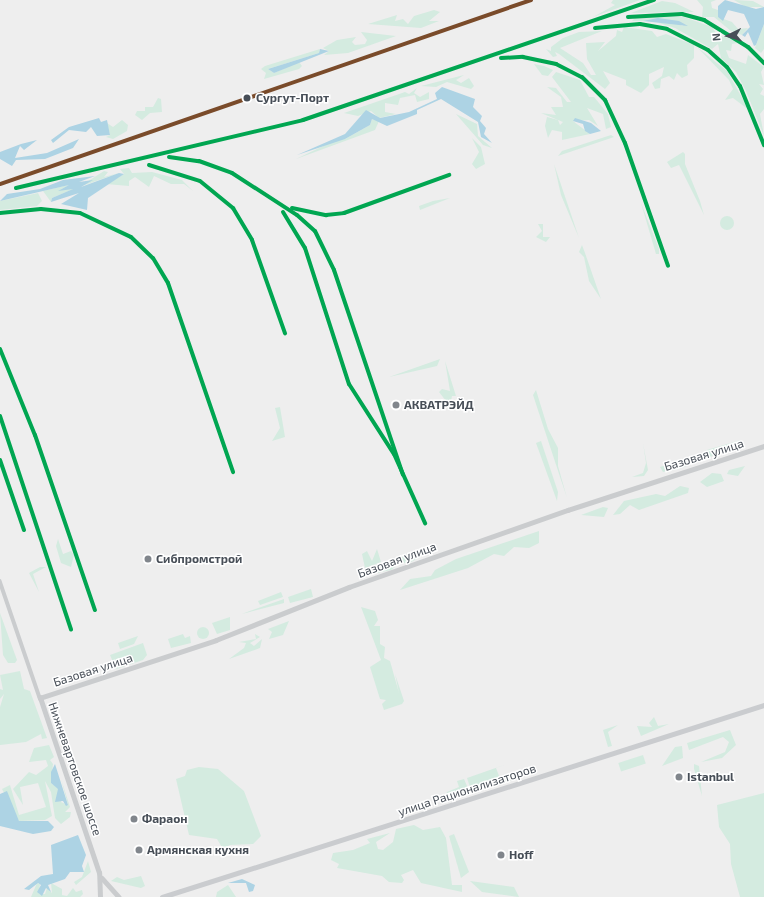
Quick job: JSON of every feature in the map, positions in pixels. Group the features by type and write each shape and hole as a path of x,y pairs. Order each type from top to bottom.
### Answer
{"main road":[{"name":"улица Рационализаторов","path":"176,893 764,706"},
{"path":"162,897 176,893"},
{"path":"170,897 176,893"}],"street":[{"name":"Базовая улица","path":"40,698 216,640 349,587 568,510 764,446"},
{"name":"Нижневартовское шоссе","path":"0,581 100,872"},
{"path":"100,872 100,897"},
{"path":"100,872 119,897"}],"green space":[{"path":"613,0 640,0 593,17 615,5 611,3"},
{"path":"697,0 716,0 711,2 712,8 718,10 718,17 732,22 738,29 748,28 742,35 731,31 714,17 702,17 703,7"},
{"path":"734,0 753,1 764,7 746,7"},
{"path":"662,1 675,3 694,12 631,13"},
{"path":"434,10 440,12 429,21 439,21 421,28 368,24 397,15 395,21 403,19 408,24 414,16"},
{"path":"659,15 684,17 712,27 718,36 731,38 737,43 732,44 731,51 726,50 729,58 746,64 748,55 764,67 761,72 764,85 759,84 763,89 760,94 764,96 764,109 760,114 764,136 746,91 736,72 721,58 718,44 712,49 675,28 659,23 676,23 683,26 679,21 632,21 636,17"},
{"path":"764,24 764,49 761,53 755,48"},
{"path":"624,27 652,31 657,37 666,34 694,45 694,58 687,65 688,75 682,78 677,73 674,80 669,76 661,79 660,88 655,89 652,83 662,76 664,67 649,74 649,85 641,93 626,85 626,80 603,71 610,83 605,89 559,54 555,52 557,56 553,57 546,49 551,51 551,47 563,38 579,32 602,31 560,48 583,63 591,75 596,75 587,59 586,43 605,42 598,51 616,36 617,30 622,32"},
{"path":"361,32 396,36 348,53 324,55 329,51 323,48 337,40 356,37 352,42 355,45 365,44 367,40"},
{"path":"697,47 727,71 749,110 733,98 725,100 733,89 729,80"},
{"path":"320,49 319,53 268,69 274,73 299,62 302,66 299,69 264,79 266,73 261,69 265,66"},
{"path":"534,64 553,70 548,76 542,75"},
{"path":"556,72 580,80 589,97 594,97 608,114 611,127 606,129 603,114 587,108 598,126 589,120 573,121 590,134 562,140 562,132 552,130 548,138 545,126 547,117 558,120 560,125 563,122 541,113 556,115 551,107 563,107 561,97 547,87 556,88 567,102 571,102 552,77"},
{"path":"464,75 456,80 461,83 469,78 474,86 471,89 447,82 436,87 421,86"},
{"path":"417,88 414,93 420,97 429,92 429,99 417,102 415,95 400,98 398,105 385,103 385,112 396,114 379,118 371,111 358,116 344,113 405,92 409,94"},
{"path":"158,98 161,99 162,112 150,113 142,120 135,115 137,111 145,111 145,107 153,107"},
{"path":"456,114 477,124 478,136 492,148 483,145"},
{"path":"372,119 379,121 375,130 296,159 338,139 345,139 370,125"},
{"path":"122,120 128,125 127,131 113,139 106,137 110,135 107,123 113,127"},
{"path":"611,135 614,137 558,156 562,151"},
{"path":"472,138 481,147 485,164 476,169 472,164 479,152"},
{"path":"683,152 685,154 685,164 704,215 679,165 671,168 667,162"},
{"path":"554,164 579,238 561,195"},
{"path":"129,168 132,173 152,172 182,180 193,191 184,184 171,184 154,176 149,187 135,177 129,181 129,186 106,184 124,174 120,169"},
{"path":"104,171 108,172 104,177 119,173 79,187"},
{"path":"72,184 60,190 76,188 52,198 51,202 43,191"},
{"path":"38,193 42,201 37,206 0,210 0,201"},
{"path":"450,198 420,210 419,206 433,201"},
{"path":"641,203 659,249 659,254 656,254"},
{"path":"727,216 732,218 734,223 732,228 727,230 722,228 720,223 722,218"},
{"path":"538,224 543,224 543,237 550,237 546,242 536,237 542,231"},
{"path":"582,245 601,299 589,281 584,257 579,252"},
{"path":"440,359 437,366 389,377"},
{"path":"445,361 456,396 452,396 450,406 439,392 442,389 450,391"},
{"path":"536,390 548,429 558,448 558,466 567,498 533,395"},
{"path":"280,407 285,437 272,441 280,428 275,408"},
{"path":"741,440 732,450 706,458 707,450"},
{"path":"541,441 558,492 557,501 536,443"},
{"path":"643,443 648,470 644,476 632,477 643,473 646,463"},
{"path":"698,455 699,460 682,468 663,472 660,467"},
{"path":"745,466 738,476 727,474 729,470"},
{"path":"712,473 721,474 724,481 707,487 700,482"},
{"path":"680,486 689,488 688,493 639,510 630,505 620,514 613,515 624,501 656,494 665,496"},
{"path":"603,507 608,508 604,517 581,515"},
{"path":"539,531 539,543 529,548 514,547 504,556 494,554 468,568 400,590 410,579 431,576 435,570 456,559"},
{"path":"58,539 63,554 71,551 74,555 71,567 61,563 56,546"},
{"path":"377,549 381,562 365,568 362,554 367,551 372,561"},
{"path":"424,550 426,554 409,563 400,563 391,570 376,573 372,566"},
{"path":"40,567 46,567 33,574 39,592 29,573"},
{"path":"311,589 313,597 290,603 288,597"},
{"path":"281,592 283,597 260,605 258,601"},
{"path":"284,599 284,603 242,614 247,612"},
{"path":"361,607 375,611 378,620 374,626 380,626 380,644 385,647 384,658 390,661 399,693 395,674 404,701 402,704 384,710 382,704 386,700 380,699 370,667 381,660"},
{"path":"0,613 17,660 15,663 8,663 3,655"},
{"path":"230,617 230,630 217,634 212,623"},
{"path":"289,621 283,635 269,639 272,632 268,629"},
{"path":"201,627 205,627 209,633 205,639 201,639 197,635 197,631"},
{"path":"183,634 185,638 190,636 191,643 171,648 168,639"},
{"path":"255,634 260,637 250,643 254,646 262,639 260,648 229,659 244,648 246,643 239,642 256,639"},
{"path":"138,636 134,644 120,649 118,643"},
{"path":"143,643 147,655 143,660 116,669 110,655"},
{"path":"87,669 87,677 65,683 73,673"},
{"path":"20,671 24,689 30,691 47,738 42,739 41,734 26,742 0,745 0,707 4,694 0,699 0,689 3,690 0,675"},
{"path":"654,717 658,726 669,724 641,736 637,726 652,727 649,723"},
{"path":"618,725 608,732 612,746 608,747 603,730"},
{"path":"730,730 736,745 722,758 701,762 725,752 729,742 723,737 689,750 687,743"},
{"path":"49,745 54,757 50,760 53,764 51,783 59,789 61,802 68,805 61,779 70,807 65,812 71,812 70,817 61,824 55,818 51,792 45,781 52,816 45,820 19,821 2,789 10,785 19,815 46,807 38,783 20,787 23,805 13,789 29,772 36,775 48,766 46,760 29,762 34,748"},
{"path":"682,746 683,758 662,766 675,747"},
{"path":"643,755 646,764 621,772 618,763"},
{"path":"507,764 496,768 501,781 520,777 472,793 467,778"},
{"path":"694,764 699,766 702,796 694,769"},
{"path":"199,767 218,769 244,791 261,836 253,844 230,845 223,849 217,839 189,835 176,779 185,776 187,770"},
{"path":"464,779 470,793 443,800 447,792 459,787 457,781"},
{"path":"764,793 764,897 740,897 731,864 730,844 719,827 717,805"},
{"path":"414,825 423,830 440,827 446,838 452,885 462,885 462,892 421,883 413,870 401,875 404,880 402,883 389,882 382,876 337,868 339,864 331,860 333,853 353,850 370,843 367,839 390,833 376,842 378,849 383,850 393,842 396,829"},
{"path":"454,834 469,872 461,878 449,836"},
{"path":"88,861 91,872 76,885 74,882 82,877"},
{"path":"141,876 145,886 141,888 111,881 117,877 124,880"},
{"path":"470,881 514,887 519,897 482,892"},
{"path":"37,883 40,884 39,894 45,894 47,888 52,893 51,883 62,889 62,895 67,896 73,888 76,892 82,890 83,894 80,897 31,897"},
{"path":"228,885 236,897 216,897 217,892"}],"water":[{"path":"725,0 756,9 764,7 764,24 756,45 754,46 748,32 745,37 742,35 750,27 744,14 728,10 723,21 718,17 718,6"},
{"path":"658,18 679,21 688,26 643,21"},
{"path":"320,49 329,51 274,73 268,69 319,53"},
{"path":"442,87 475,99 473,107 482,116 480,121 486,128 484,134 492,143 481,137 478,122 441,99 417,110 417,114 387,126 372,119 370,125 345,139 297,155 345,134 366,110 380,118 409,112 437,99 435,93"},
{"path":"99,118 101,122 107,120 110,135 97,136 91,127 86,132 69,130 53,143 51,140 69,127"},
{"path":"575,118 591,123 601,131 590,134 585,131 583,124 573,121"},
{"path":"79,139 73,148 45,159 16,160 12,166 0,159 0,152 21,144 37,140 24,150 20,146 15,158 47,153"},
{"path":"119,173 124,174 88,198 87,210 61,204 79,193 51,202 52,198 73,189 58,191 69,185 0,201 7,194 40,189 63,180 95,176 79,182 93,180 81,187"},
{"path":"55,764 68,805 66,806 63,801 55,802 58,789 51,783 51,772"},
{"path":"7,791 19,821 48,821 54,827 51,831 33,834 0,826 0,794"},
{"path":"78,835 86,855 82,866 84,872 70,872 65,879 48,885 51,892 46,888 42,896 37,892 41,885 38,883 29,890 24,889 41,876 53,874 51,845"},
{"path":"242,879 255,885 253,891 249,892 246,883 228,883"}],"transit line":[{"path":"0,184 531,0"},
{"path":"16,188 303,120 654,0"},
{"path":"628,17 682,14 704,20 748,47 764,63"},
{"path":"595,28 640,24 667,29 708,50 727,67 740,86 764,145"},
{"path":"501,58 523,57 556,64 582,77 605,100 625,143 668,266"},
{"path":"169,157 199,161 232,173 297,215 315,231 334,270 403,475"},
{"path":"149,165 200,181 233,208 252,240 285,333"},
{"path":"292,208 326,215 344,213 449,175"},
{"path":"0,213 41,209 80,213 131,237 153,258 168,283 233,472"},
{"path":"283,212 305,248 349,384 394,454 425,523"},
{"path":"0,349 35,435 95,610"},
{"path":"0,416 71,629"},
{"path":"0,460 24,530"}],"place":[{"name":"Сургут-Порт","path":"247,98"},
{"name":"АКВАТРЭЙД","path":"396,405"},
{"name":"Сибпромстрой","path":"148,559"},
{"name":"Istanbul","path":"679,777"},
{"name":"Фараон","path":"134,819"},
{"name":"Армянская кухня","path":"139,850"},
{"name":"Hoff","path":"501,855"}]}
